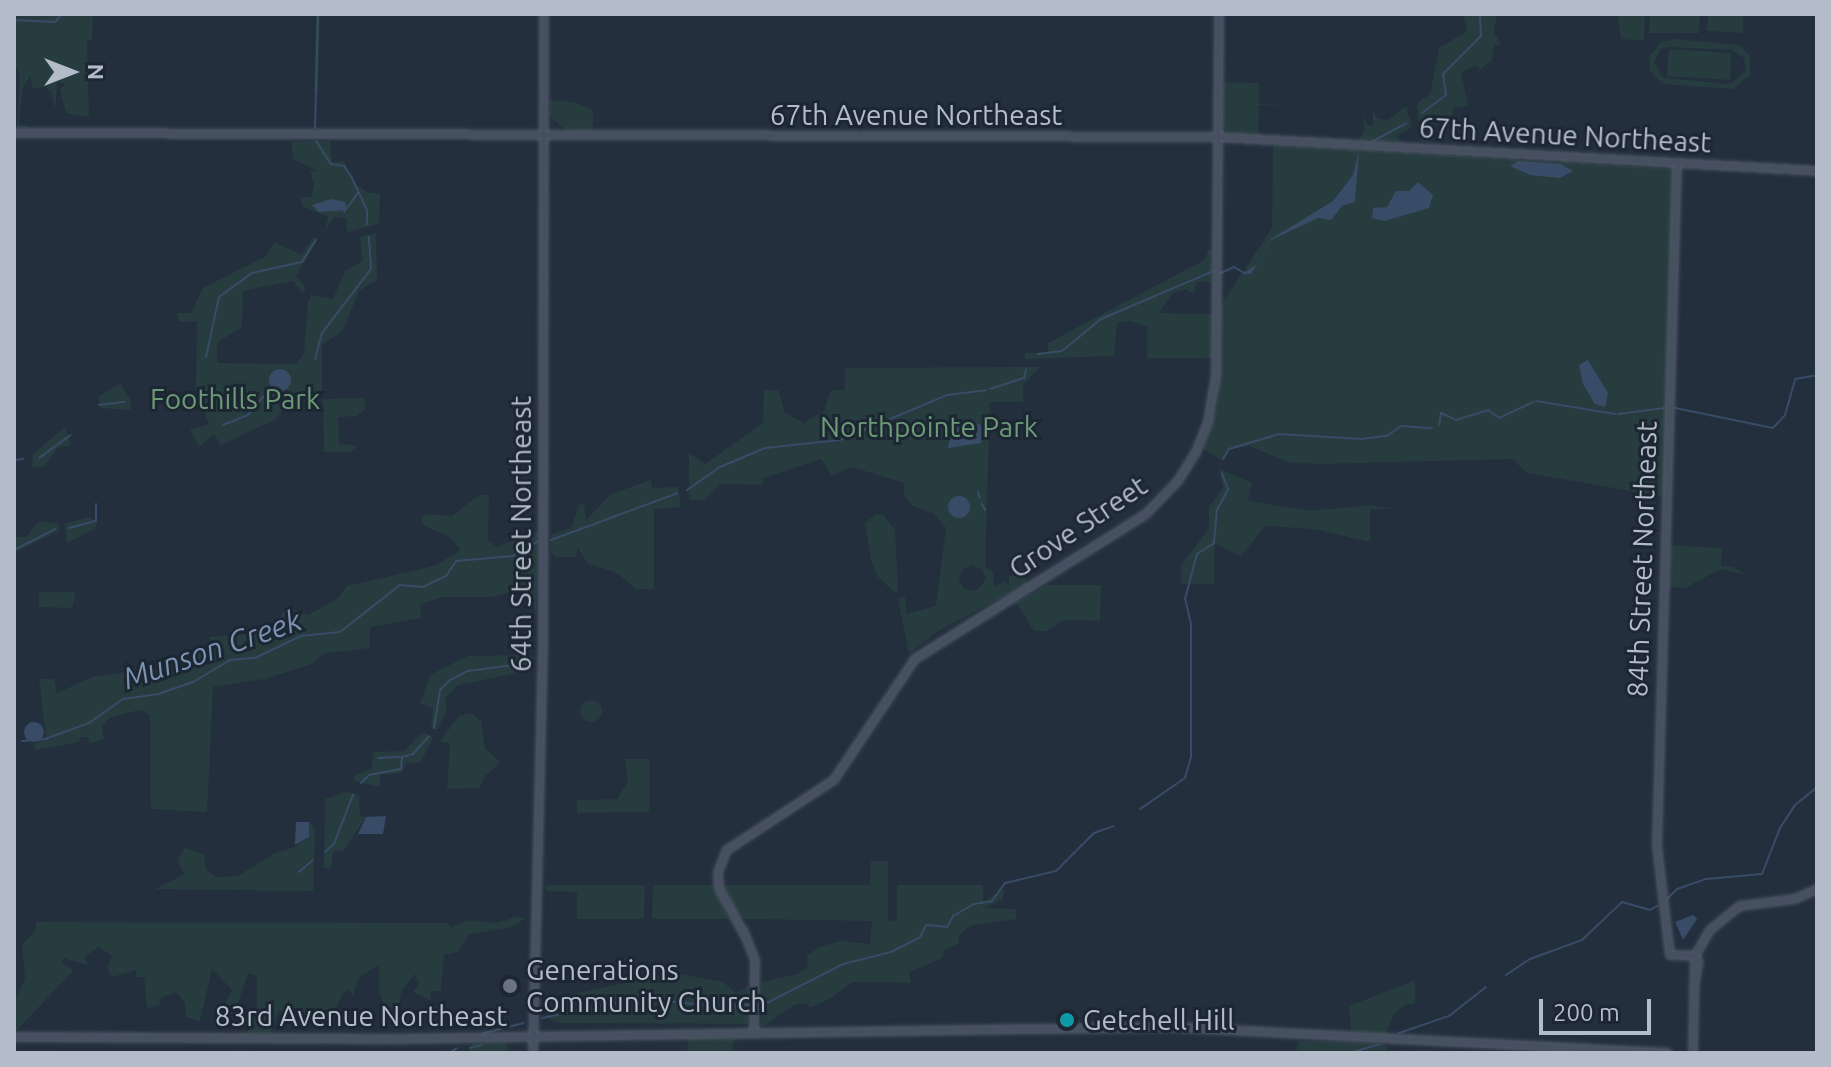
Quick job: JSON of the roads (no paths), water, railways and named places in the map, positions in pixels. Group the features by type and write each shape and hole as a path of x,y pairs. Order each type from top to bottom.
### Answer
{"street":[{"name":"64th Street Northeast","path":"533,1053 545,541 541,136 544,14"},
{"name":"Grove Street","path":"754,1033 755,960 725,900 718,878 727,850 834,780 915,659 1146,514 1185,470 1203,437 1214,392 1219,14"},
{"name":"67th Avenue Northeast","path":"14,133 1217,137 1817,171"},
{"name":"84th Street Northeast","path":"1677,163 1657,818 1659,897 1670,955 1698,956"},
{"path":"1693,1053 1698,956 1702,943 1723,916 1740,906 1795,899 1817,889"},
{"name":"83rd Avenue Northeast","path":"14,1037 534,1036 1169,1027 1668,1053"}],"water":[{"path":"1359,151 1355,202 1342,206 1331,220 1318,218 1271,240 1251,274 1242,274 1256,265 1271,239 1333,201 1353,175"},
{"path":"1518,161 1561,164 1573,171 1560,178 1530,175 1510,166"},
{"path":"1418,182 1433,195 1429,208 1384,221 1372,218 1373,208 1387,207 1396,191 1409,191"},
{"path":"331,199 345,202 347,210 319,212 312,205"},
{"path":"1588,360 1608,393 1605,407 1595,404 1583,384 1579,365"},
{"path":"280,369 288,372 291,380 288,388 280,391 272,388 269,380 272,372"},
{"path":"972,421 981,425 981,443 948,448 953,426"},
{"path":"959,496 967,499 970,507 967,515 959,518 951,515 948,507 951,499"},
{"path":"34,722 41,725 44,732 41,739 34,742 27,739 24,732 27,725"},
{"path":"386,816 383,834 358,834 366,817"},
{"path":"296,822 309,822 309,837 295,845"},
{"path":"1693,915 1697,919 1683,940 1675,922"}],"waterway":[{"path":"14,20 55,22 62,14"},
{"path":"315,128 318,14"},
{"name":"Munson Creek","path":"1422,113 1446,95 1443,74 1481,36 1480,14"},
{"name":"Munson Creek","path":"1373,141 1407,123"},
{"path":"316,141 331,164 344,166 352,178 367,210 367,224"},
{"path":"344,212 358,193"},
{"path":"315,359 322,333 371,269 369,237"},
{"path":"206,357 219,297 252,273 302,262 316,240"},
{"name":"Munson Creek","path":"1221,273 1234,267 1244,273"},
{"name":"Munson Creek","path":"1038,354 1062,351 1101,319 1211,272"},
{"name":"Munson Creek","path":"990,389 1024,378 1026,369"},
{"path":"1675,408 1773,428 1785,415 1795,379 1817,375"},
{"path":"223,425 248,415 270,389"},
{"name":"Munson Creek","path":"687,490 718,468 765,448 840,440 947,395 986,390"},
{"path":"1536,401 1615,414"},
{"path":"99,405 125,402"},
{"path":"1439,425 1441,413 1456,420 1488,410 1499,418 1534,402"},
{"path":"1618,414 1665,408"},
{"path":"1223,459 1229,449 1279,434 1361,439 1387,436 1401,426 1432,428"},
{"path":"39,458 71,435"},
{"path":"14,460 23,459"},
{"path":"1140,809 1185,778 1191,757 1191,624 1185,599 1197,554 1214,543 1217,510 1228,489 1222,473"},
{"path":"978,492 980,498"},
{"name":"Munson Creek","path":"551,540 678,493"},
{"path":"69,528 96,521 96,504"},
{"path":"982,504 985,510"},
{"path":"14,550 55,529"},
{"name":"Munson Creek","path":"22,741 45,739 89,723 123,699 158,694 193,682 230,660 255,658 301,636 340,632 400,585 423,587 446,576 456,561 513,556 538,541"},
{"path":"520,552 527,561"},
{"path":"434,728 440,690 450,680 468,671 528,663"},
{"path":"361,783 369,775 401,769 402,757 413,754 429,736"},
{"path":"378,758 400,757"},
{"path":"1667,899 1677,889 1706,879 1762,874 1780,828 1795,805 1817,787"},
{"path":"325,852 334,844 353,795"},
{"path":"761,1006 843,964 891,952 920,937 926,925 947,927 953,916 974,904 992,901 1005,883 1056,871 1094,833 1114,826"},
{"path":"299,872 313,860"},
{"path":"1506,975 1530,959 1582,940 1622,902 1650,910 1657,906"},
{"path":"1399,1033 1449,1016 1486,987"},
{"path":"542,1018 641,998 718,1007 749,1005"},
{"path":"484,1033 524,1023"},
{"path":"1350,1053 1379,1044"},
{"path":"470,1048 482,1045"},
{"path":"449,1053 457,1048"}],"place":[{"name":"Generations Community Church","path":"510,986"},
{"name":"Getchell Hill","path":"1067,1020"}],"park label":[{"name":"Foothills Park","path":"235,399"},
{"name":"Northpointe Park","path":"929,427"}]}
